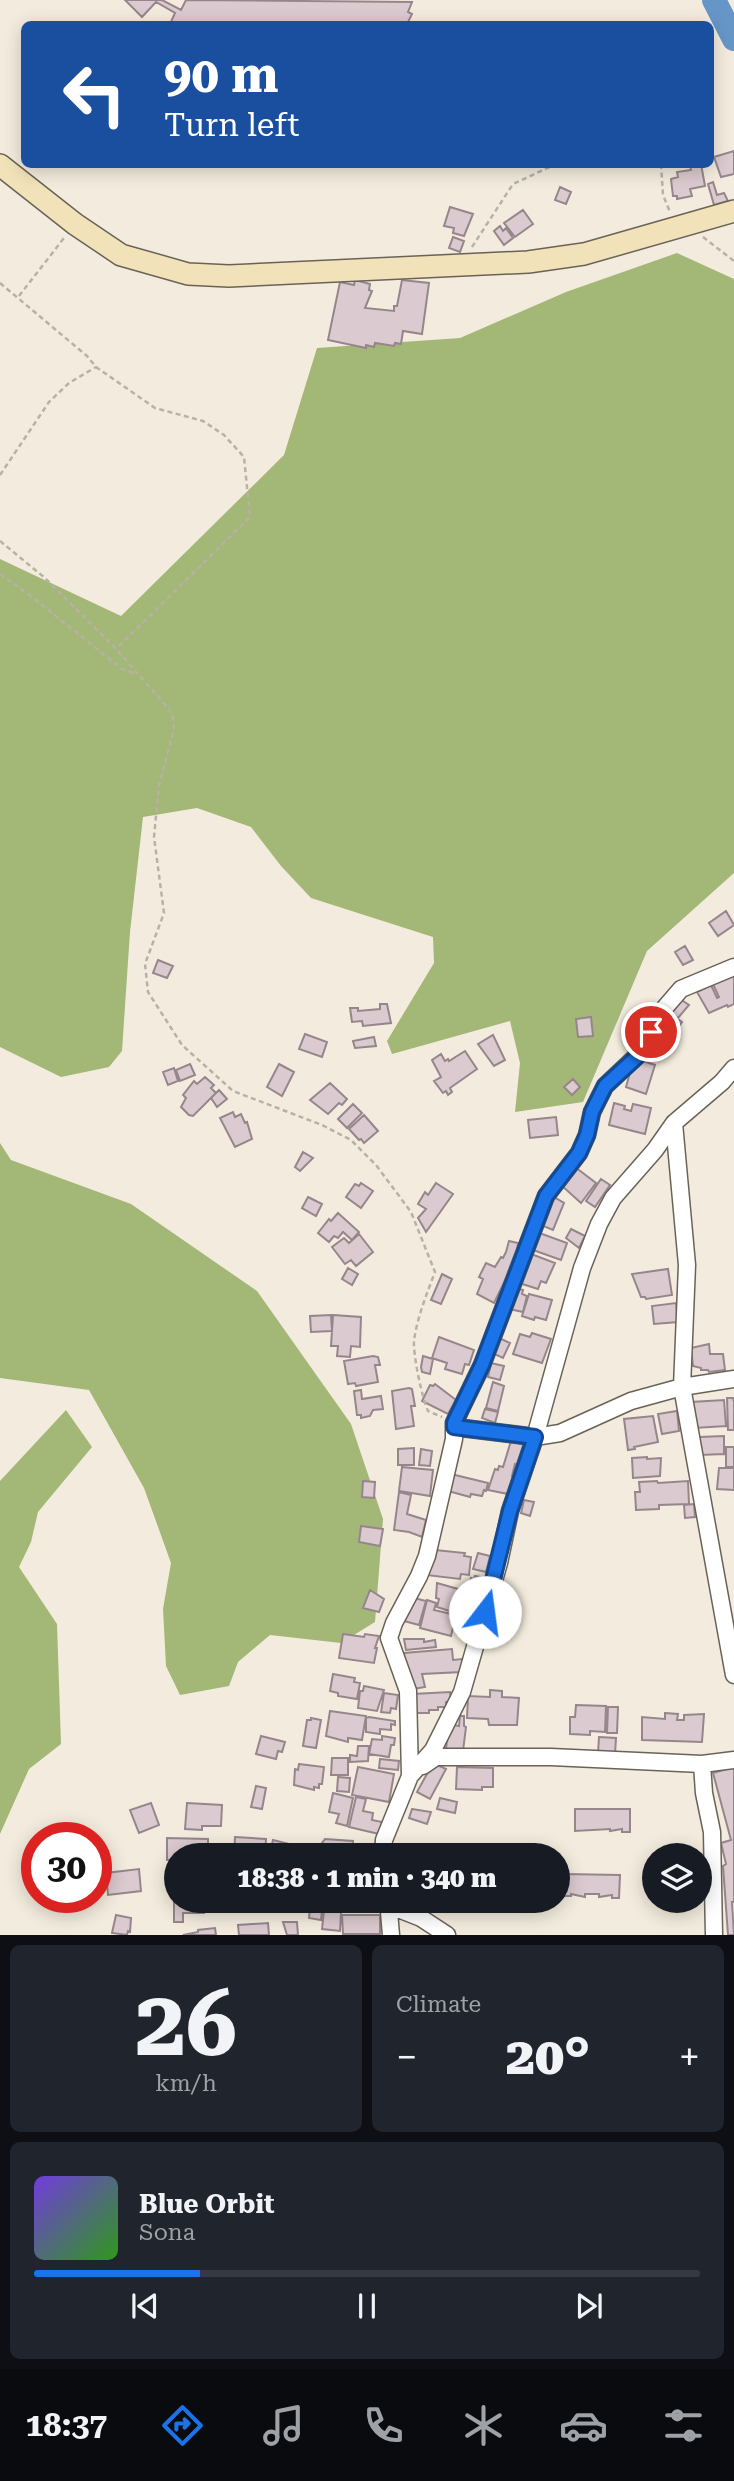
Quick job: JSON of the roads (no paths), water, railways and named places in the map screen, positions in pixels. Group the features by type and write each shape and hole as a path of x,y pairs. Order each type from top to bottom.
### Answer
{"street":[{"path":"0,165 75,224 121,255 188,274 229,275 528,262 584,254 734,211"},
{"path":"410,1776 408,1691 389,1639 426,1556 454,1425 482,1365 546,1196 579,1153 587,1135 592,1112 605,1086 640,1054 662,1011 681,989 734,967"},
{"path":"384,1843 410,1776 433,1750 462,1692 499,1563 510,1511 535,1437 582,1268 599,1224 613,1198 655,1150 674,1123 722,1082 734,1068"},
{"path":"674,1123 687,1265 682,1387 734,1675"},
{"path":"454,1425 535,1437 559,1433 631,1401 682,1387 734,1379"},
{"path":"410,1776 436,1757 551,1757 702,1764 734,1760"},
{"path":"702,1764 704,1793 712,1832 714,1935"},
{"path":"389,1913 391,1935"},
{"path":"410,1913 447,1935"}],"waterway":[{"path":"714,0 734,39"}]}
